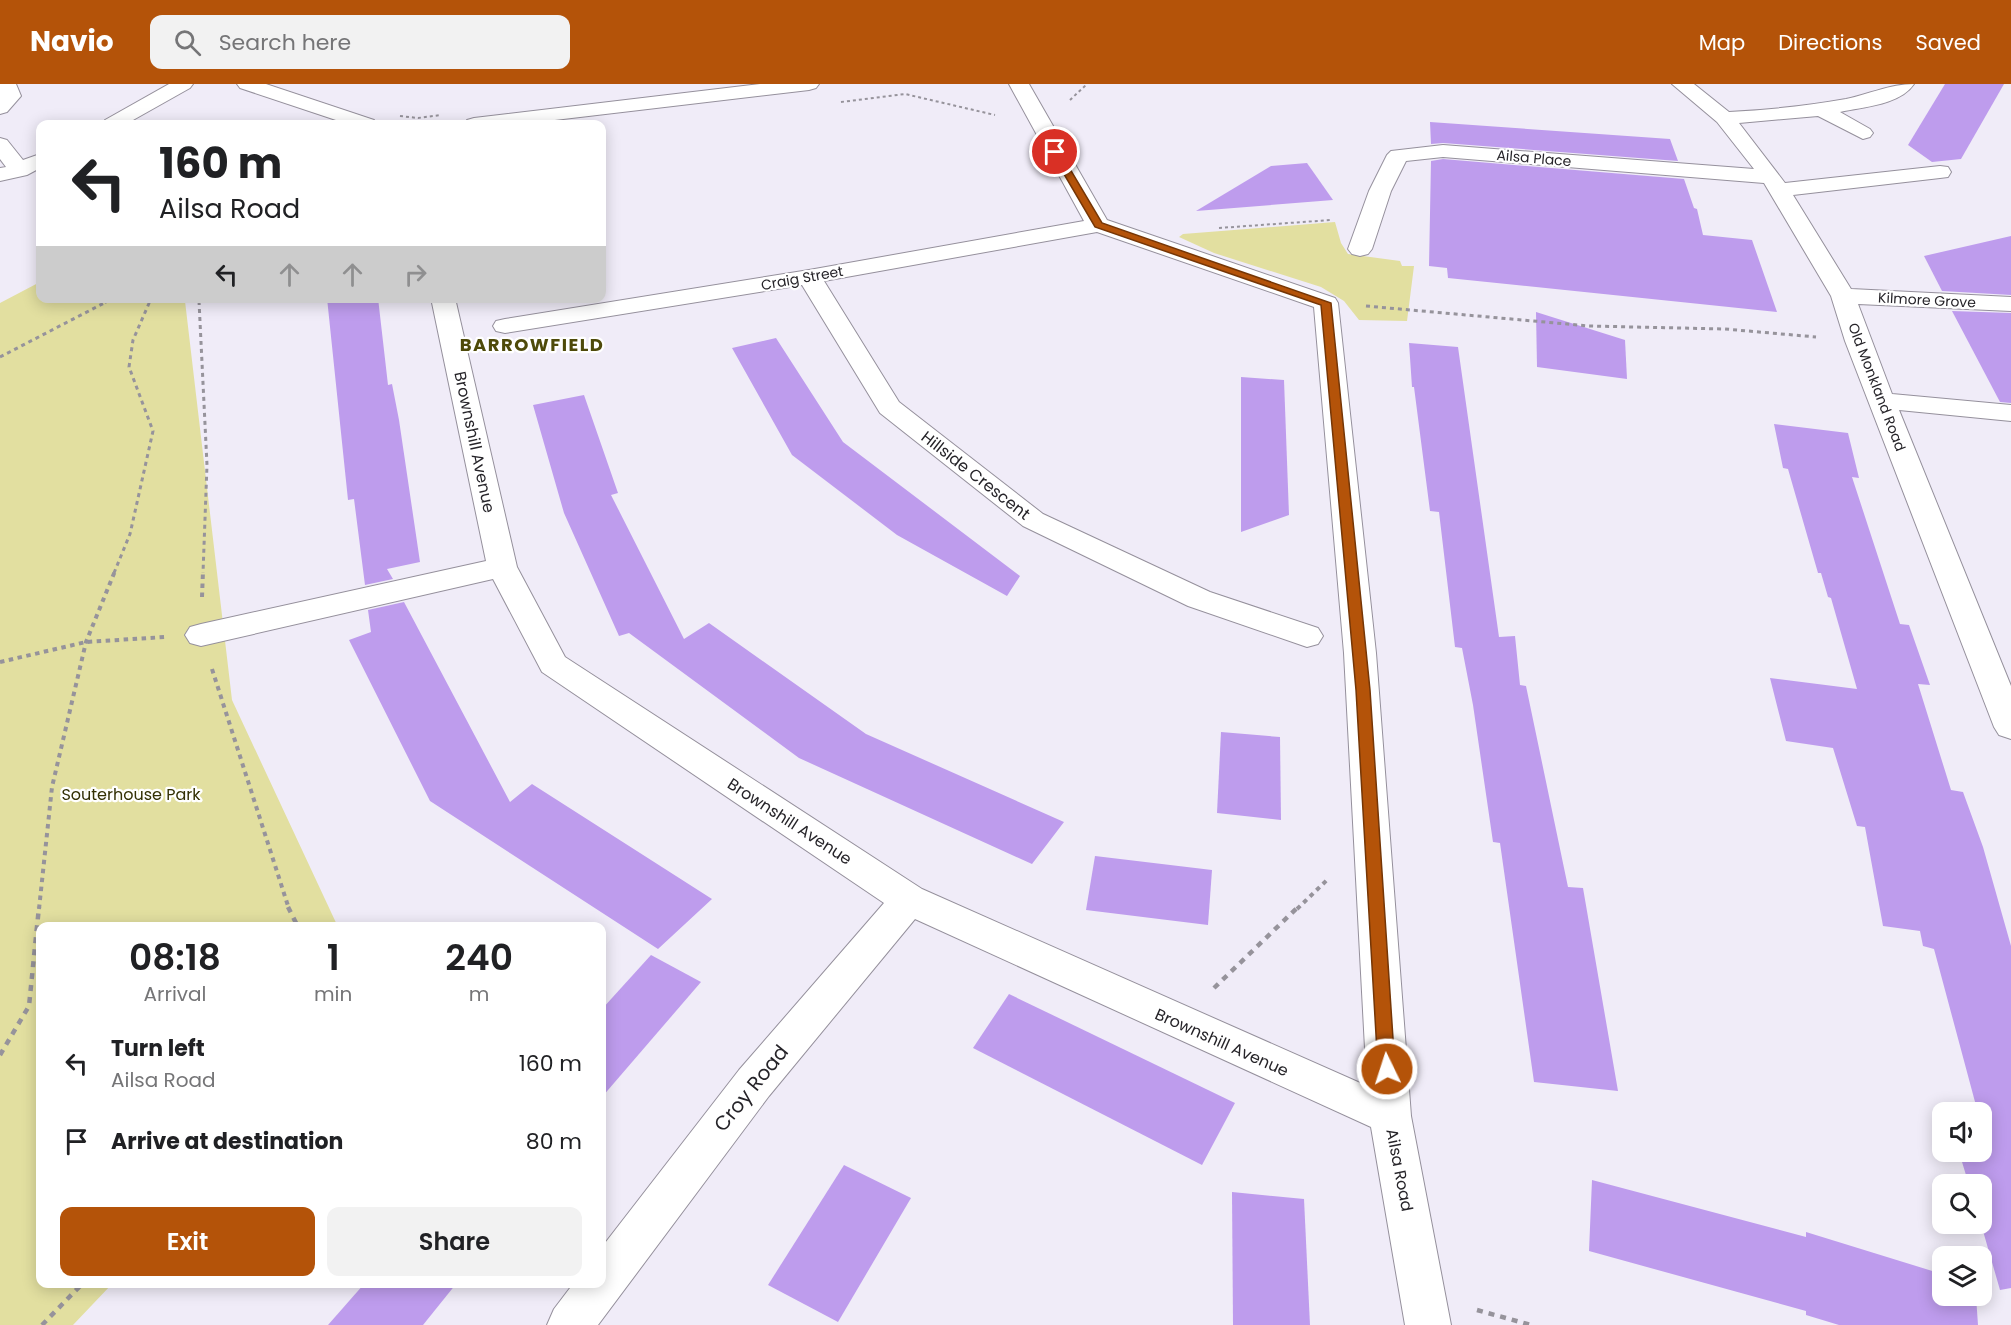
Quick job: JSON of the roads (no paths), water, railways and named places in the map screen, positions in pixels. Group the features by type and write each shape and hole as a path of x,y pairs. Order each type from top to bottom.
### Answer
{"street":[{"path":"0,108 11,96 6,84"},
{"path":"119,120 183,84"},
{"path":"247,84 355,120"},
{"path":"610,84 615,109"},
{"path":"512,120 809,84"},
{"path":"1020,84 1045,134 1098,225"},
{"name":"Old Monkland Road","path":"1682,84 1724,118 1775,183 1843,296 1858,341 2011,727"},
{"path":"1724,118 1782,116 1824,111 1893,93 1904,84"},
{"path":"1824,111 1863,133"},
{"path":"0,144 10,173"},
{"name":"Ailsa Place","path":"1360,249 1380,191 1398,155 1443,151 1775,183"},
{"path":"10,173 36,162"},
{"path":"1775,183 1940,172"},
{"path":"10,173 36,176"},
{"name":"Craig Street","path":"505,326 808,277 1098,225"},
{"name":"Ailsa Road","path":"1098,225 1326,303 1360,653 1390,1116 1428,1325"},
{"name":"Hillside Crescent","path":"808,277 889,407 1033,520 1199,599 1307,636"},
{"name":"Kilmore Grove","path":"1843,296 2011,304"},
{"name":"Brownshill Avenue","path":"444,303 502,567 553,664 909,900 1390,1116"},
{"path":"1882,401 2011,413"},
{"path":"1983,410 2011,421"},
{"path":"201,635 502,567"},
{"name":"Croy Road","path":"606,1277 754,1083 909,900"},
{"name":"Croy Road","path":"570,1325 598,1288"}],"district":[{"name":"BARROWFIELD","path":"532,345"}],"park label":[{"name":"Souterhouse Park","path":"131,794"}]}
